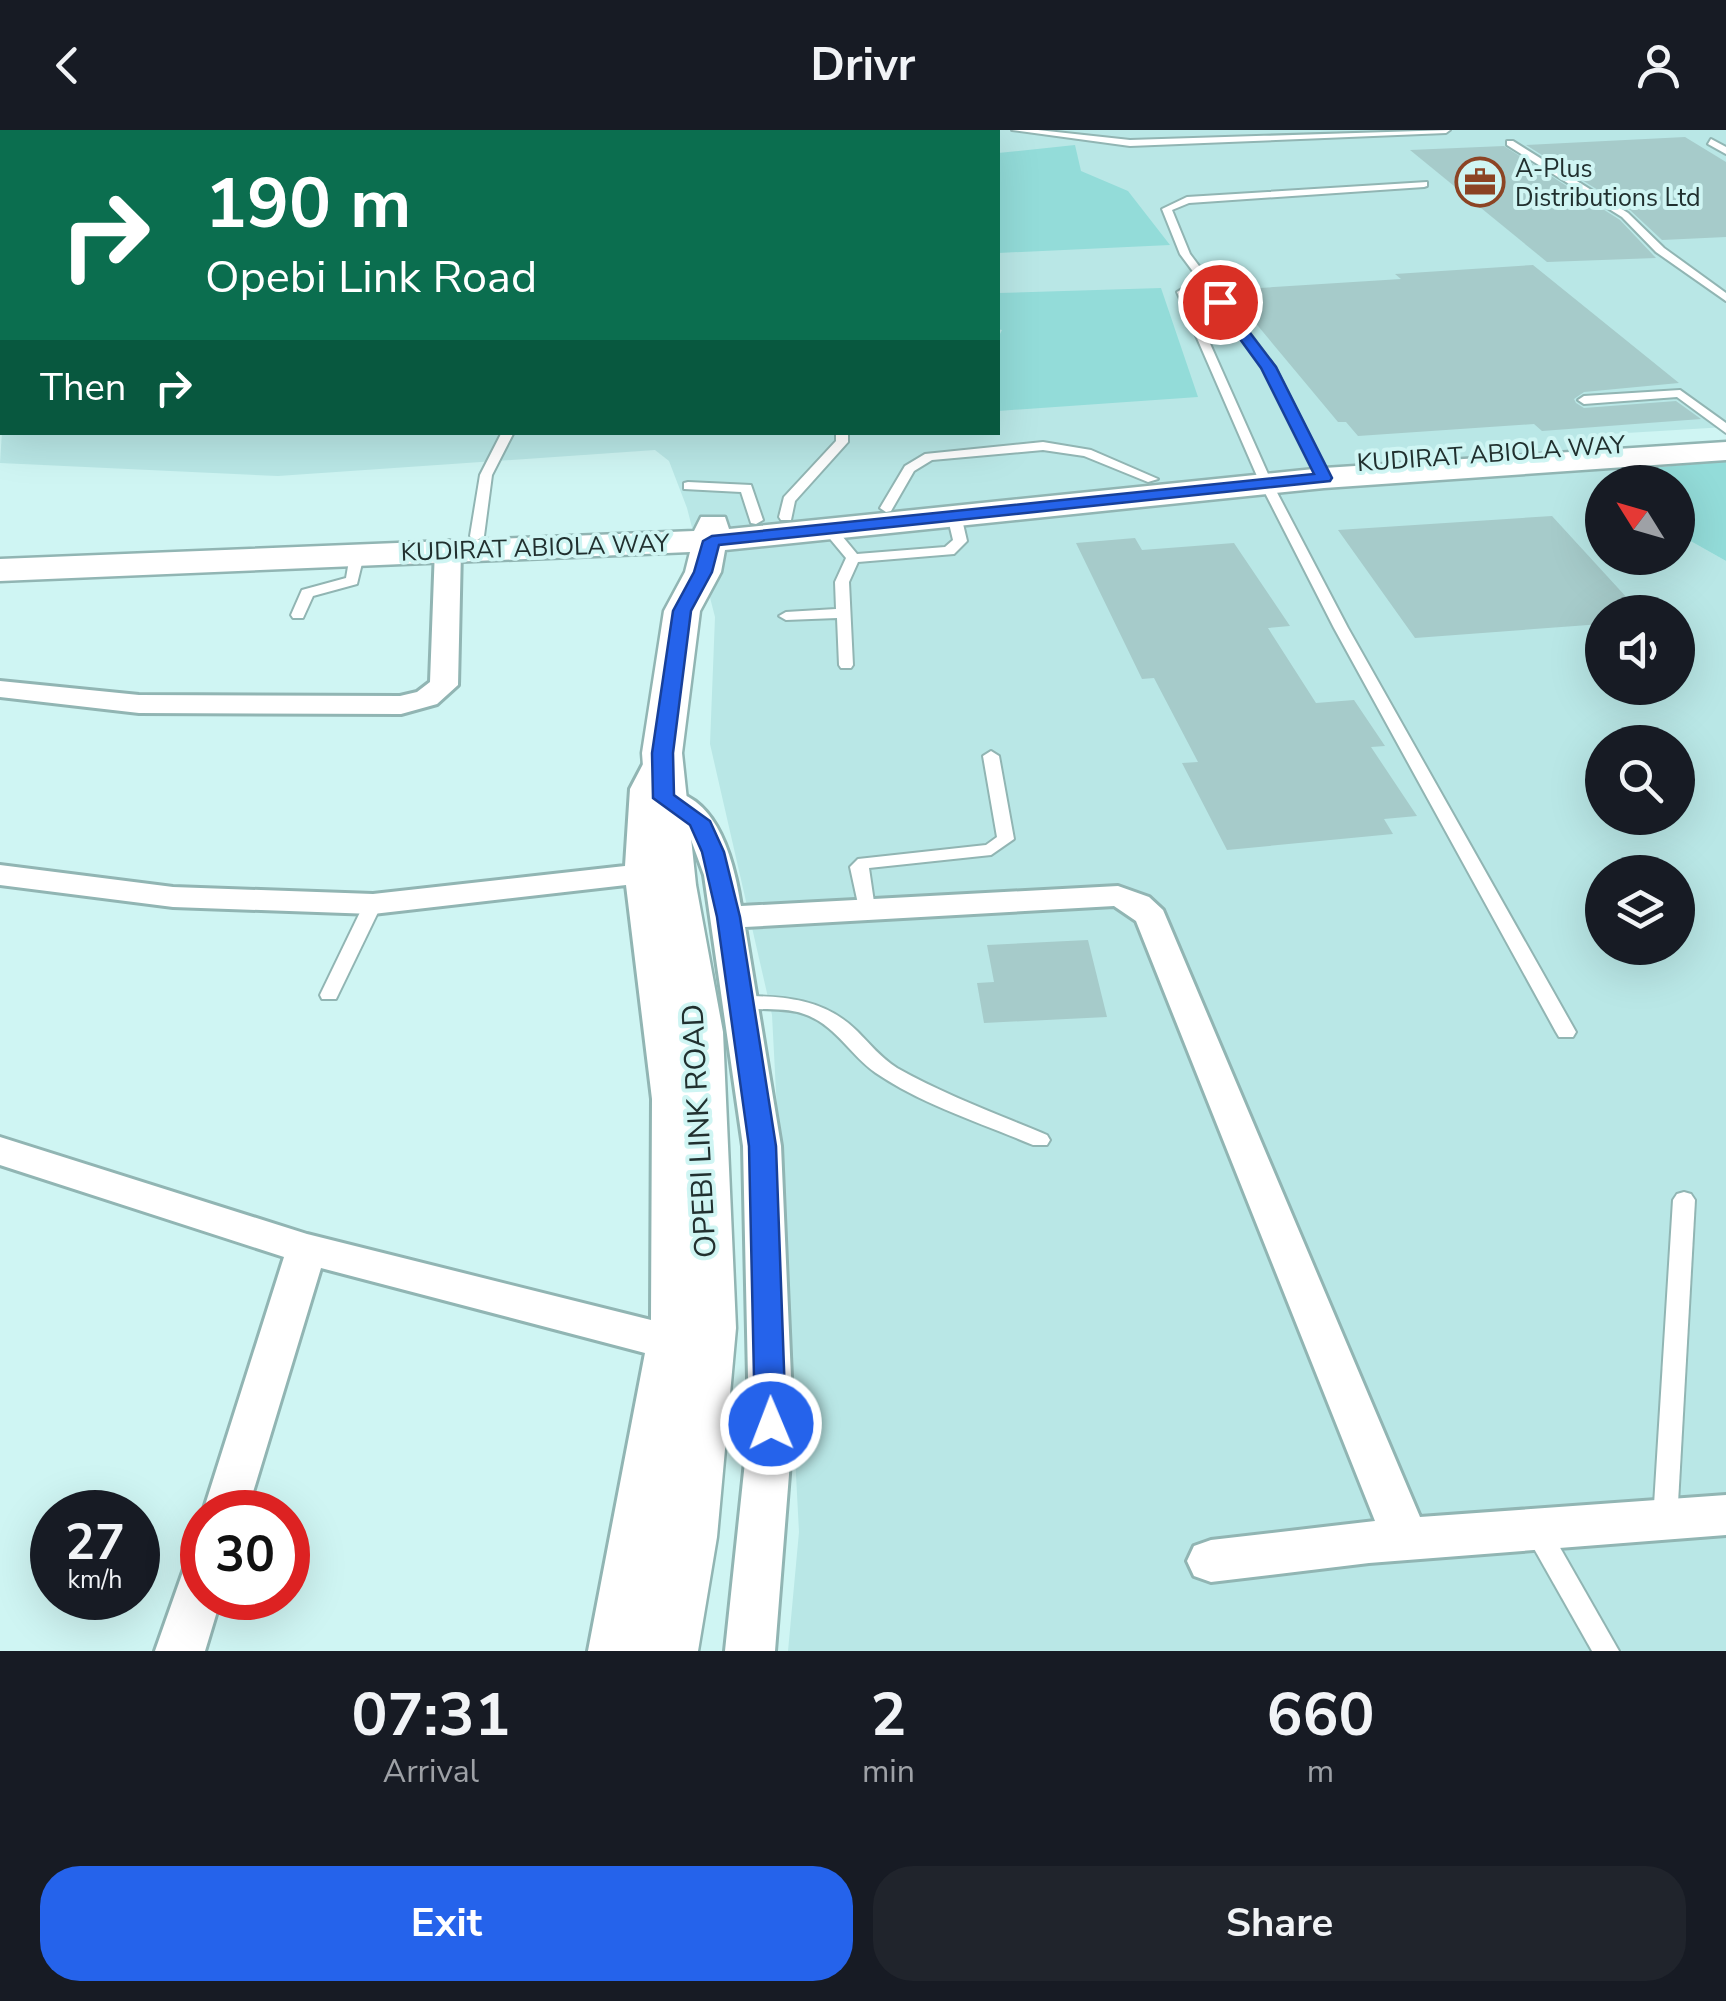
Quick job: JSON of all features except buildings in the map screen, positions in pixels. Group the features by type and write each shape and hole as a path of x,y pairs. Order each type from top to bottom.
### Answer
{"main road":[{"name":"KUDIRAT ABIOLA WAY","path":"0,556 828,528 1263,476 1726,438"},
{"name":"KUDIRAT ABIOLA WAY","path":"1321,471 1726,451"},
{"name":"KUDIRAT ABIOLA WAY","path":"695,533 771,519 1152,480 1263,476"},
{"name":"OPEBI LINK ROAD","path":"664,1651 684,1537 707,1328 698,1032 657,879 664,798 662,753 682,611 674,586 695,533"},
{"name":"KUDIRAT ABIOLA WAY","path":"0,570 357,554 462,542"}],"street":[{"path":"0,688 198,706 400,705 427,698 444,684 462,542"},
{"path":"613,1651 674,1309 671,1098 657,879 645,789 662,753"},
{"path":"664,798 700,821 713,852 729,917 762,1146 770,1404 750,1651"},
{"path":"0,875 173,898 373,904 657,879"},
{"path":"729,917 1118,896 1138,904 1151,917 1406,1540"},
{"path":"0,1151 308,1249 669,1342"},
{"path":"231,1490 308,1249"},
{"path":"1211,1561 1406,1540 1726,1515"},
{"path":"180,1651 190,1620"}],"lane":[{"path":"1016,130 1130,143 1446,130"},
{"path":"1711,142 1726,152"},
{"path":"1510,143 1625,215 1660,250 1726,298"},
{"path":"1321,471 1268,367 1185,254 1167,209 1187,200 1424,184"},
{"path":"1182,292 1263,476 1341,628 1566,1032"},
{"path":"1584,400 1680,393 1726,430"},
{"path":"462,542 486,475 506,435"},
{"path":"688,486 746,488 771,519 842,442 842,435"},
{"path":"886,508 909,469 929,456 1043,446 1087,453 1152,480"},
{"path":"852,558 948,551 960,541 954,514"},
{"path":"828,528 852,558"},
{"path":"298,615 307,593 352,581 357,554"},
{"path":"846,664 842,582 852,558"},
{"path":"786,616 844,613"},
{"path":"866,909 859,867 864,862 991,850 1002,845 1006,839 991,756"},
{"path":"329,994 373,904"},
{"path":"742,1002 796,1002 809,1007 844,1029 880,1067 920,1089 1040,1140"},
{"path":"1665,1521 1684,1200"},
{"path":"1537,1531 1606,1651"}],"shaded area":[{"path":"1000,130 1726,130 1726,427 1593,435 1613,465 1585,465 1585,575 1695,575 1695,544 1726,561 1726,1651 788,1651 799,1532 772,1015 710,744 715,617 687,508 669,461 655,450 278,476 0,463 2,435 1000,435"},
{"path":"1075,145 1081,171 1128,191 1170,245 1000,253 1000,153"},
{"path":"1161,288 1198,397 1000,411 1000,293"},
{"path":"1726,461 1726,561 1695,544 1695,465 1682,465"}],"place":[{"name":"A-Plus Distributions Ltd","path":"1480,182"}],"route":[{"path":"771,1424 762,1146 729,917 713,852 700,821 664,798 662,753 682,611 703,572 712,541 1324,478 1268,367 1220,302"}]}
